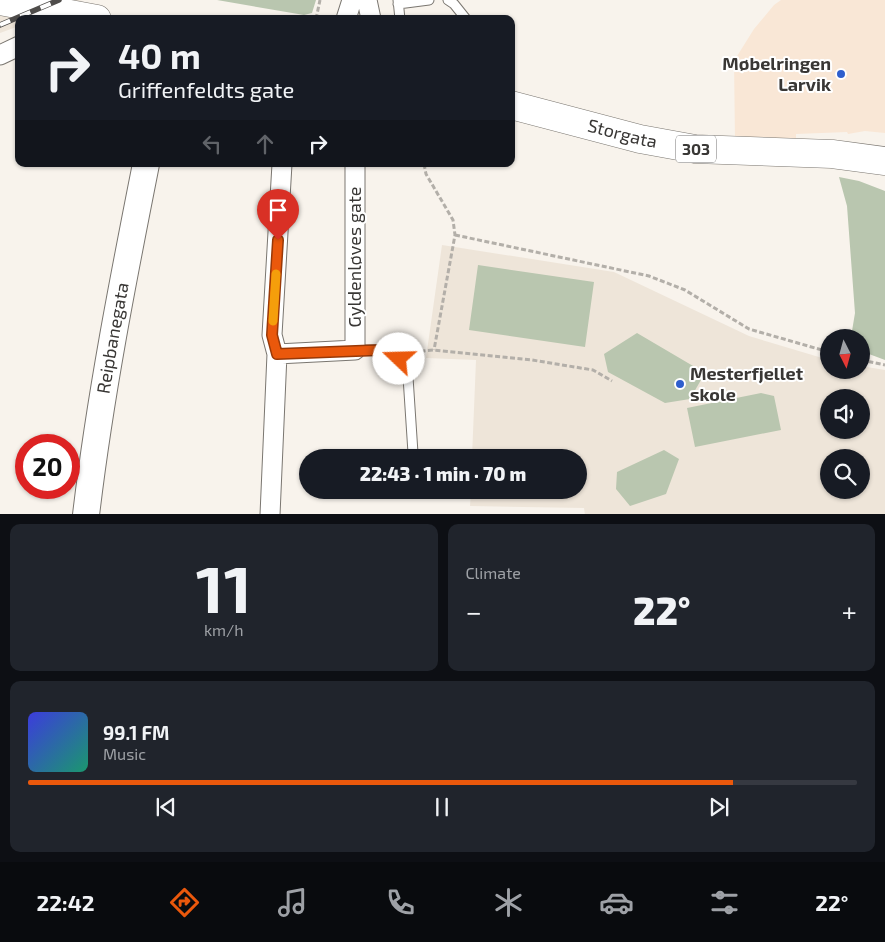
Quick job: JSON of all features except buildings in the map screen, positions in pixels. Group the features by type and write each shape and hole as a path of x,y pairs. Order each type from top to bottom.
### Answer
{"main road":[{"path":"0,1 59,15"},
{"name":"Storgata","path":"515,106 640,139 695,150 832,154 885,161"},
{"name":"Reipbanegata","path":"86,514 92,462 121,288 145,167"}],"street":[{"path":"347,15 352,0"},
{"path":"367,0 370,15"},
{"path":"0,55 15,48"},
{"path":"270,514 277,354 272,335 282,167"},
{"name":"Gyldenløves gate","path":"355,167 355,350"},
{"path":"277,354 355,350"}],"lane":[{"path":"400,15 398,2 429,0"},
{"path":"448,0 463,15"},
{"path":"355,350 382,350 399,359 408,377 413,449"}],"path":[{"path":"317,15 320,0"},
{"path":"425,167 426,174 453,220 455,235 434,350"},
{"path":"455,235 649,276 685,290 749,329 820,349"},
{"path":"399,359 412,352 434,350 532,360 593,370 612,380"},
{"path":"870,362 885,365"}],"shaded area":[{"path":"38,0 82,0 46,15 15,15 15,27 0,33 0,16"},
{"path":"781,0 885,0 885,133 865,131 848,134 847,132 796,134 796,139 735,141 734,61 754,29 774,5"},
{"name":"Mesterfjellet skole","path":"442,245 614,272 749,336 820,357 820,379 870,379 870,368 885,370 885,514 585,514 584,508 470,506 470,499 587,499 587,449 472,449 476,360 426,358"}],"green space":[{"path":"217,0 316,0 312,13 304,15"},
{"path":"839,177 859,181 885,191 885,360 870,354 870,329 852,329 855,313 847,206"},
{"path":"478,265 594,282 585,347 469,330"},
{"path":"637,333 705,373 690,399 665,403 608,372 604,354"},
{"path":"761,393 774,396 781,430 695,447 687,408"},
{"path":"664,450 679,459 666,494 630,506 616,489 617,472"}],"railway":[{"path":"24,15 59,0"},
{"path":"0,25 15,19"}],"slow traffic":[{"path":"273,321 276,274"}],"place":[{"name":"Møbelringen Larvik","path":"841,74"},
{"name":"Mesterfjellet skole","path":"680,384"}],"route":[{"path":"278,240 272,335 277,354 382,350 399,359"}]}
